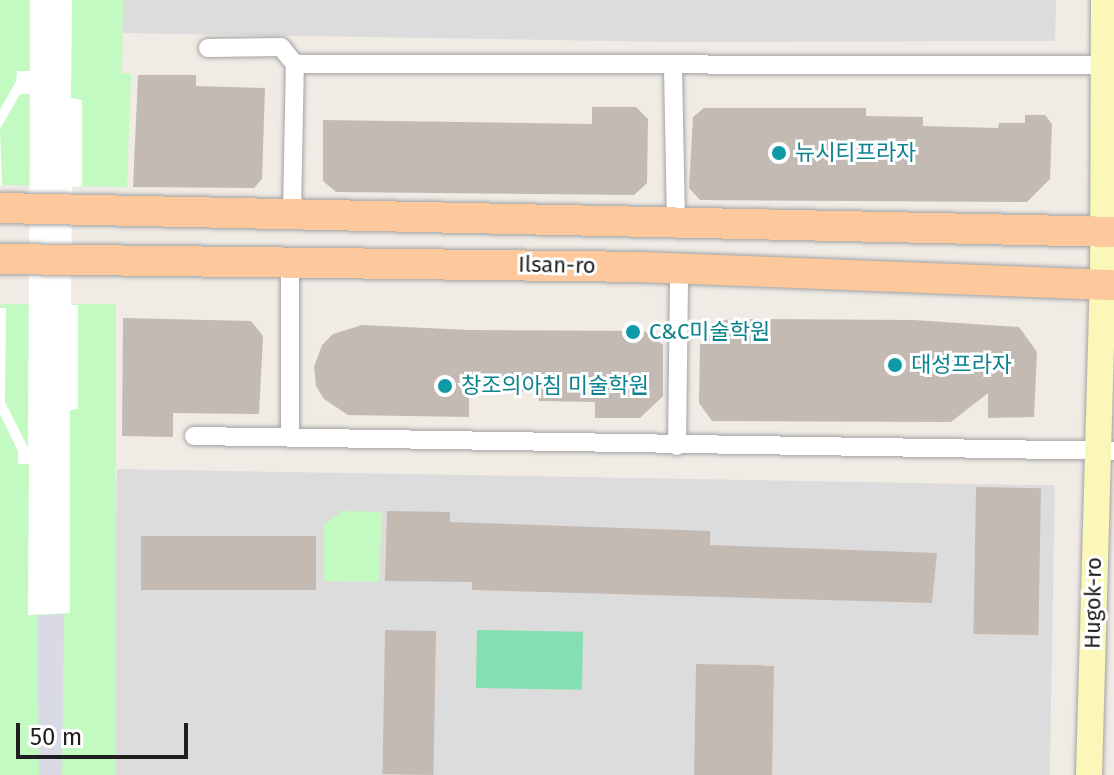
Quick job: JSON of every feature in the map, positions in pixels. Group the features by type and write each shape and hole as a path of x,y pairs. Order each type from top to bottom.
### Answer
{"main road":[{"name":"Ilsan-ro","path":"0,208 1108,232"},
{"name":"Ilsan-ro","path":"0,259 642,267 1108,285"}],"street":[{"name":"Hugok-ro","path":"1089,775 1106,452 1108,65 1104,0"},
{"path":"208,48 281,47 295,64 292,214"},
{"path":"295,64 673,67 1108,65"},
{"path":"673,67 676,223"},
{"path":"290,262 290,437"},
{"path":"677,446 679,270"},
{"path":"194,436 1106,452"}],"shaded area":[{"path":"123,0 1056,0 1055,41 672,42 123,33"},
{"path":"117,469 1055,485 1050,775 112,775"},
{"path":"64,614 62,775 39,775 37,615"}],"green space":[{"path":"0,0 123,0 122,73 131,74 127,187 0,185"},
{"path":"0,304 116,304 116,775 0,775"},
{"path":"342,511 382,512 379,582 324,581 324,525"},
{"path":"477,630 583,632 582,690 476,688"}],"pier":[{"path":"30,0 72,0 71,98 82,100 82,186 72,187 71,305 78,305 78,409 70,410 70,613 28,615 29,464 18,464 18,451 0,414 0,308 6,308 5,402 28,448 30,94 20,94 0,129 0,110 16,81 17,71 30,71"},
{"path":"0,129 2,185 0,185"}],"building":[{"path":"138,75 196,75 196,86 265,88 262,179 254,188 133,187"},
{"path":"592,107 636,107 648,119 647,183 634,195 336,192 323,181 323,120 592,124"},
{"path":"704,108 866,108 866,116 923,117 923,126 998,128 999,123 1025,123 1025,115 1045,115 1052,124 1050,179 1027,202 700,200 689,188 693,117"},
{"path":"123,318 251,321 263,336 259,414 173,413 173,437 122,436"},
{"path":"723,320 914,320 1019,327 1037,352 1034,417 988,418 988,393 951,422 712,421 699,403 700,345"},
{"path":"362,325 469,330 644,331 663,345 663,396 640,418 595,418 595,402 539,401 538,392 469,391 469,417 348,415 324,399 316,386 314,367 322,345 333,334"},
{"path":"976,487 1041,488 1038,635 973,634"},
{"path":"387,511 450,512 450,522 710,531 710,545 937,553 932,603 472,590 472,582 385,581"},
{"path":"141,536 316,536 316,590 141,590"},
{"path":"385,630 436,631 433,775 382,774"},
{"path":"696,664 774,665 772,775 694,775"}],"place":[{"name":"뉴시티프라자","path":"779,153"},
{"name":"C&C미술학원","path":"633,332"},
{"name":"대성프라자","path":"895,365"},
{"name":"창조의아침 미술학원","path":"445,386"}]}
